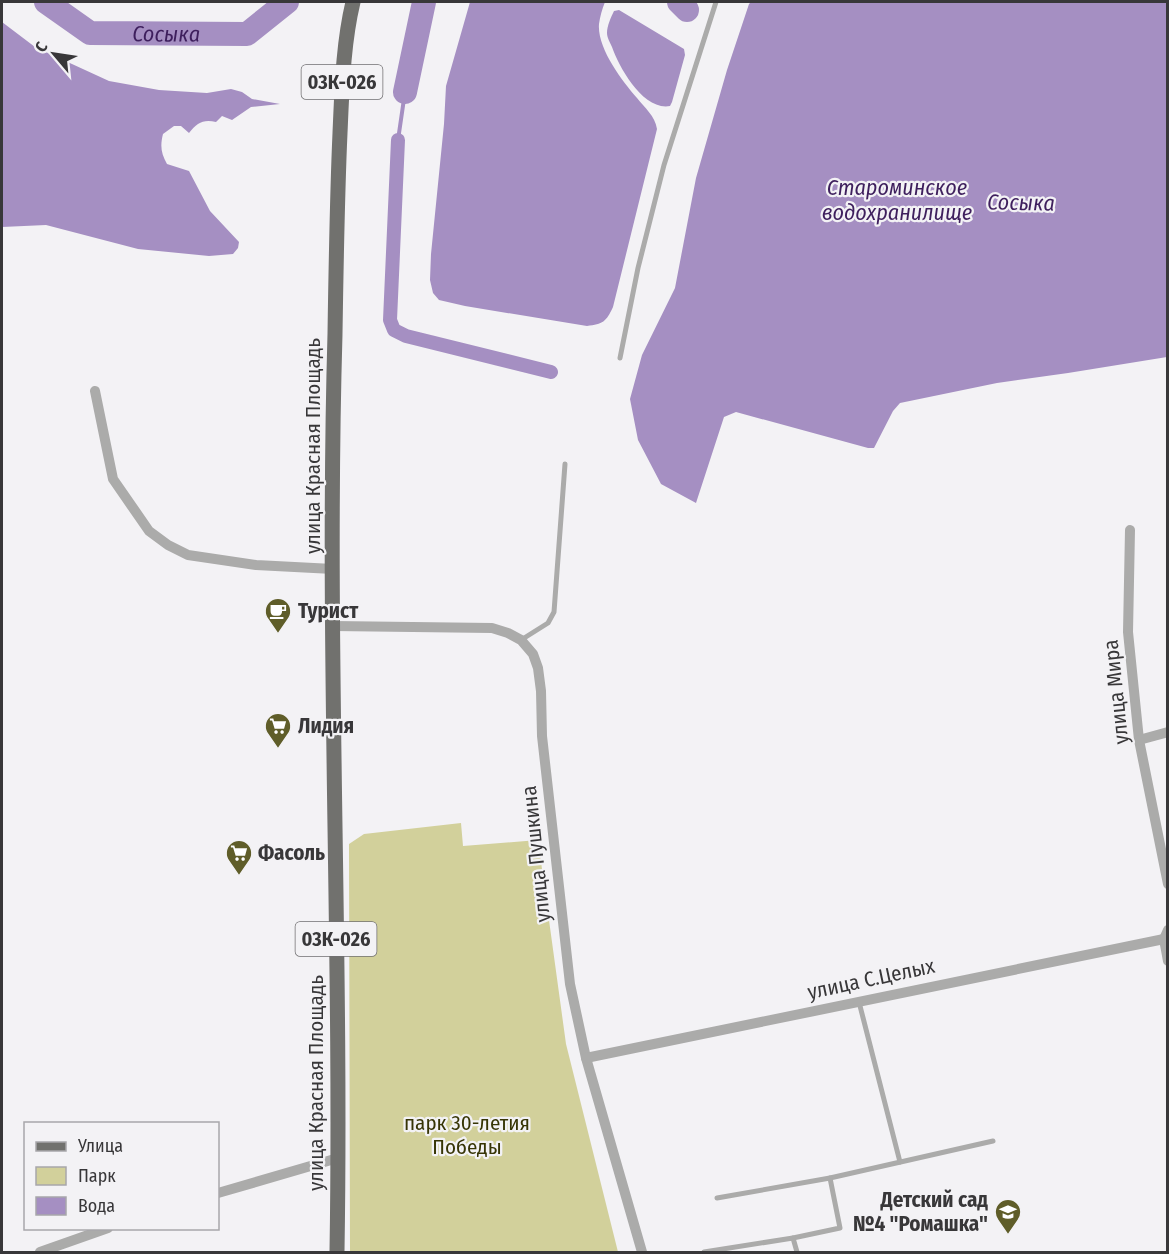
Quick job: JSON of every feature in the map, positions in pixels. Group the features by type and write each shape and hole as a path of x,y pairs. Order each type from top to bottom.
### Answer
{"main road":[{"name":"улица Красная Площадь","path":"337,1252 333,389 342,84 353,2"}],"street":[{"name":"улица Красная Площадь","path":"95,391 113,479 150,531 168,545 188,555 256,566 333,569"},
{"name":"улица Мира","path":"1130,530 1128,632 1139,740 1167,884"},
{"path":"333,626 477,626 500,630 521,640"},
{"name":"улица Пушкина","path":"521,640 533,654 538,668 542,736 570,984 586,1058 642,1252"},
{"path":"1139,740 1167,732"},
{"path":"1166,934 1167,961"},
{"name":"улица С.Целых","path":"586,1058 859,1002 1166,934"},
{"path":"219,1193 338,1158"},
{"path":"40,1252 102,1230"}],"lane":[{"path":"620,358 638,268 664,165 716,2"},
{"path":"521,640 548,623 554,612 565,464"},
{"path":"859,1002 900,1162"},
{"path":"717,1198 830,1178 993,1141"},
{"path":"704,1252 840,1228 830,1178"},
{"path":"793,1238 796,1252"}],"green space":[{"name":"парк 30-летия Победы","path":"461,823 463,846 538,840 566,1044 618,1252 350,1252 349,844 364,834"}],"water":[{"path":"470,2 605,2 601,13 599,33 606,53 656,124 657,129 613,307 606,319 600,323 587,326 465,306 439,300 433,293 430,280 431,254 446,86"},
{"name":"Староминское водохранилище","path":"751,2 1167,2 1167,357 997,383 900,403 893,411 874,448 736,412 724,417 696,503 661,484 638,440 630,399 642,355 675,288 696,178 727,70"},
{"path":"619,10 684,49 685,55 670,106 660,106 642,95 620,65 607,33 614,11"},
{"path":"2,22 35,47 109,81 159,90 207,93 231,89 242,92 252,99 280,104 251,107 232,120 222,116 216,122 198,124 189,133 181,126 174,126 163,134 162,149 167,164 189,171 210,211 239,242 233,254 209,256 138,249 46,225 2,227"}],"waterway":[{"name":"Сосыка","path":"46,2 90,33 247,34 287,2"},
{"path":"405,92 424,2"},
{"name":"Сосыка","path":"679,2 687,10"},
{"path":"398,140 405,92"},
{"path":"398,140 390,320 394,330 406,336 551,372"}],"place":[{"name":"Турист","path":"278,634"},
{"name":"Лидия","path":"278,749"},
{"name":"Фасоль","path":"239,876"},
{"name":"Детский сад №4 \"Ромашка\"","path":"1008,1235"}]}
